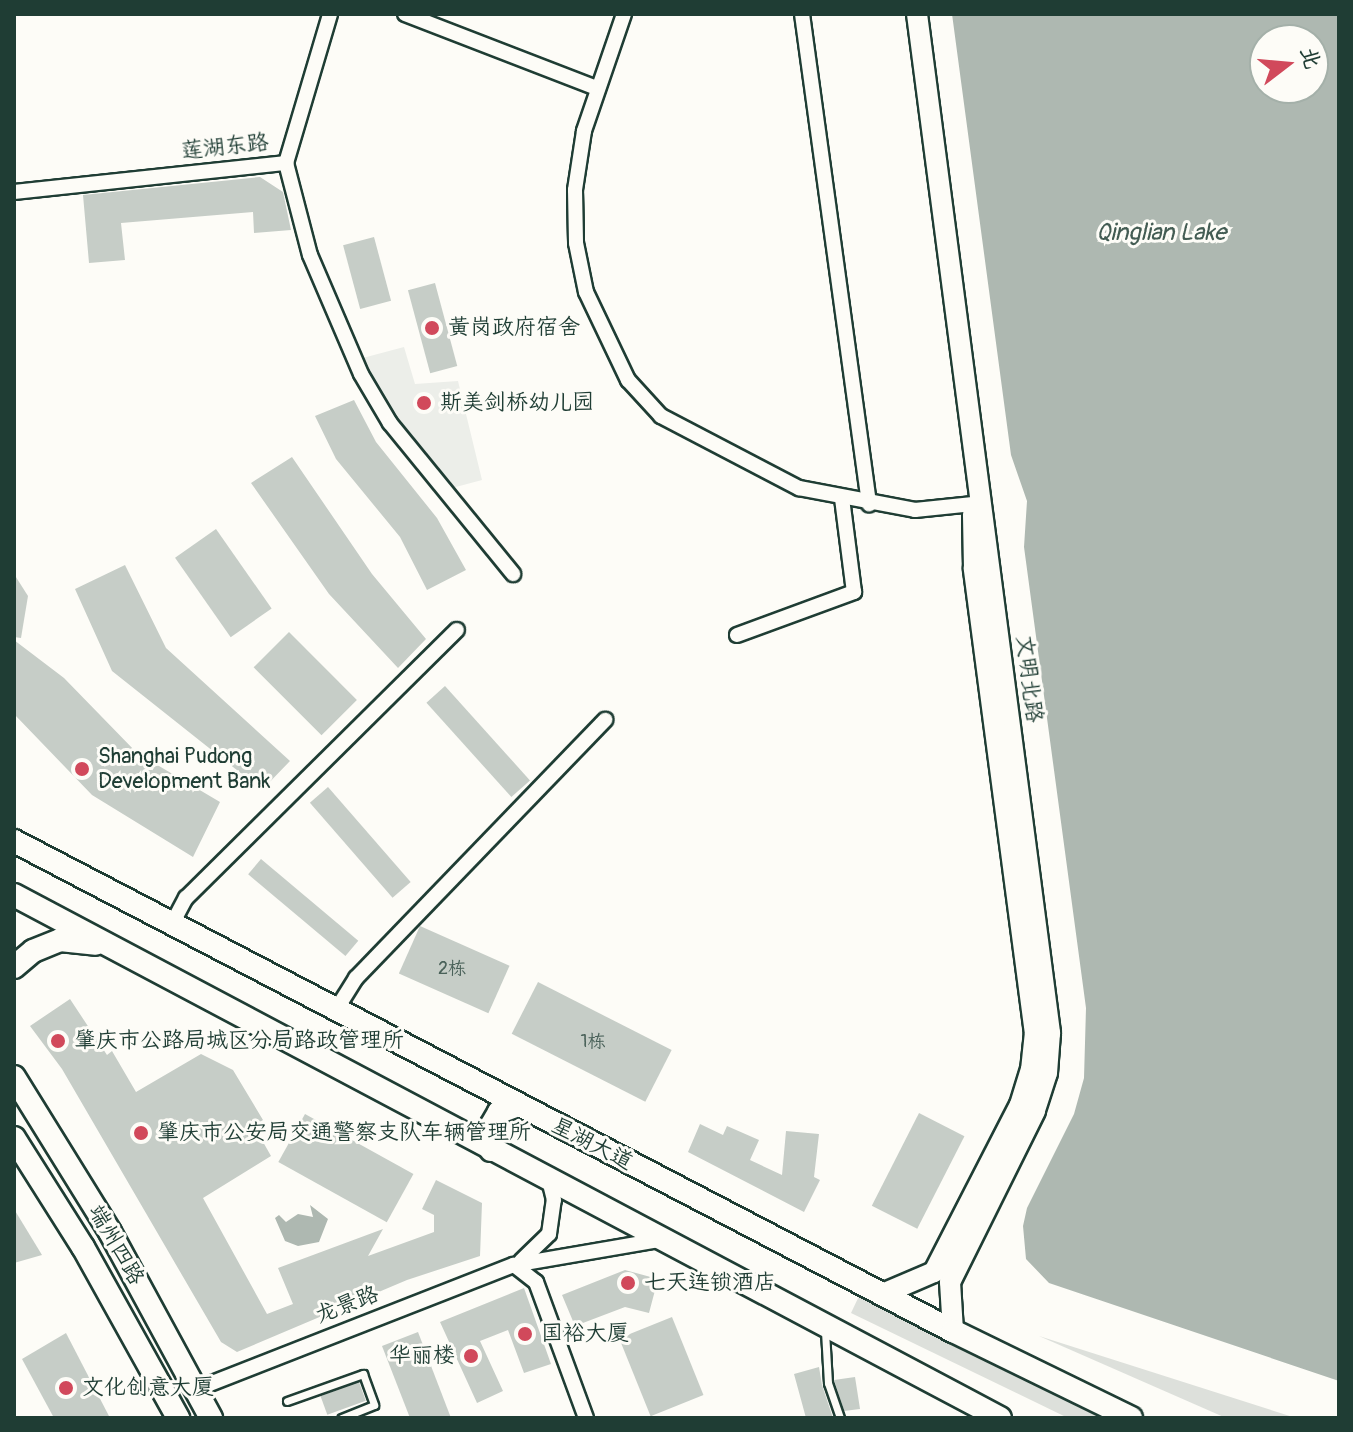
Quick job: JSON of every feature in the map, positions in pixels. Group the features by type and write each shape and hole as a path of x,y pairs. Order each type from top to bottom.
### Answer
{"main road":[{"name":"星湖大道","path":"14,841 953,1331 1131,1418"},
{"path":"14,895 121,949 491,1150 667,1239 1000,1418"},
{"path":"14,967 33,951 60,940 121,949"},
{"name":"端州四路","path":"14,1077 110,1232 211,1418"},
{"path":"491,1150 491,1126 499,1112 518,1105"},
{"name":"端州四路","path":"14,1138 83,1247 178,1418"}],"street":[{"name":"莲湖东路","path":"14,192 286,163 330,14"},
{"path":"405,14 597,88"},
{"path":"624,14 597,88 575,190 576,243 586,292 628,380 661,416 710,445 799,488 869,504 915,510 978,504"},
{"path":"802,14 869,504"},
{"name":"文明北路","path":"907,14 1050,1033 1047,1073 1035,1111 950,1282 953,1331"},
{"name":"文明北路","path":"885,1293 934,1272 1020,1105 1031,1070 1035,1034 974,568 978,504 917,14"},
{"path":"286,163 310,255 361,374 390,423 513,574"},
{"path":"737,635 854,592 842,498"},
{"path":"172,924 186,898 457,630"},
{"path":"336,1010 356,978 605,720"},
{"path":"514,1265 549,1234 554,1200 549,1180"},
{"path":"514,1265 613,1244 667,1239"},
{"path":"514,1265 536,1282 586,1418"},
{"name":"龙景路","path":"197,1389 514,1265"}],"lane":[{"path":"825,1325 828,1383 840,1418"},
{"path":"287,1401 363,1374 374,1405 341,1418"}],"shaded area":[{"name":"斯美剑桥幼儿园","path":"404,347 415,384 458,381 482,480 452,488 395,423 359,359"},
{"path":"860,1294 1118,1418 1068,1418 851,1313"},
{"path":"1039,1336 1296,1418 1226,1418"}],"water":[{"name":"Qinglian Lake","path":"952,14 1339,14 1339,1381 1049,1283 1026,1259 1023,1226 1027,1208 1074,1114 1084,1078 1086,1008 1024,547 1027,501 1011,455"},
{"path":"310,1205 328,1219 319,1242 298,1246 285,1241 275,1218 279,1215 286,1222 298,1214 313,1217"}],"building":[{"path":"260,177 283,192 291,230 254,233 253,212 121,223 125,260 89,263 83,195"},
{"path":"374,237 391,301 360,309 343,245"},
{"name":"黄岗政府宿舍","path":"435,283 457,366 430,373 408,290"},
{"path":"354,400 376,442 437,518 466,570 427,590 400,537 336,459 315,416"},
{"path":"292,457 372,574 426,639 398,668 329,594 251,483"},
{"path":"216,529 272,608 231,637 175,558"},
{"path":"125,565 166,648 290,761 262,790 112,671 75,589"},
{"path":"14,574 28,596 21,638 14,637"},
{"path":"289,632 357,700 322,735 254,667"},
{"path":"14,640 64,678 137,753 220,802 193,857 92,795 14,714"},
{"path":"445,686 530,780 511,797 426,703"},
{"path":"328,787 411,882 393,898 310,803"},
{"path":"261,859 358,941 345,956 248,874"},
{"path":"420,926 510,966 488,1013 399,974"},
{"path":"538,982 672,1050 645,1102 512,1034"},
{"path":"70,999 107,1055 112,1051 136,1092 201,1054 233,1070 263,1120 254,1126 271,1156 203,1198 267,1314 293,1304 278,1268 383,1229 368,1256 434,1232 434,1215 422,1209 436,1180 482,1203 480,1256 407,1280 237,1352 221,1342 62,1069 30,1026"},
{"path":"919,1113 964,1136 917,1229 872,1206"},
{"path":"305,1114 413,1174 387,1222 278,1162"},
{"path":"700,1124 723,1135 727,1126 759,1140 750,1160 782,1175 786,1131 819,1134 814,1177 820,1180 804,1212 688,1152"},
{"path":"14,1209 42,1255 14,1263"},
{"path":"625,1270 658,1279 649,1313 625,1307 575,1326 562,1295"},
{"path":"524,1288 551,1364 524,1373 508,1330 480,1341 503,1391 477,1403 440,1322"},
{"path":"672,1317 703,1395 651,1416 619,1338"},
{"path":"418,1332 451,1418 410,1418 382,1346"},
{"name":"文化创意大厦","path":"66,1333 110,1418 54,1418 22,1359"},
{"path":"819,1367 833,1418 806,1418 794,1374"},
{"path":"855,1377 860,1409 844,1411 834,1380"},
{"path":"359,1382 366,1401 327,1415 320,1396"}],"place":[{"name":"黄岗政府宿舍","path":"432,328"},
{"name":"斯美剑桥幼儿园","path":"424,403"},
{"name":"Shanghai Pudong Development Bank","path":"82,769"},
{"name":"肇庆市公路局城区分局路政管理所","path":"58,1041"},
{"name":"肇庆市公安局交通警察支队车辆管理所","path":"141,1133"},
{"name":"七天连锁酒店","path":"628,1283"},
{"name":"国裕大厦","path":"525,1334"},
{"name":"华丽楼","path":"471,1356"},
{"name":"文化创意大厦","path":"66,1388"}]}
